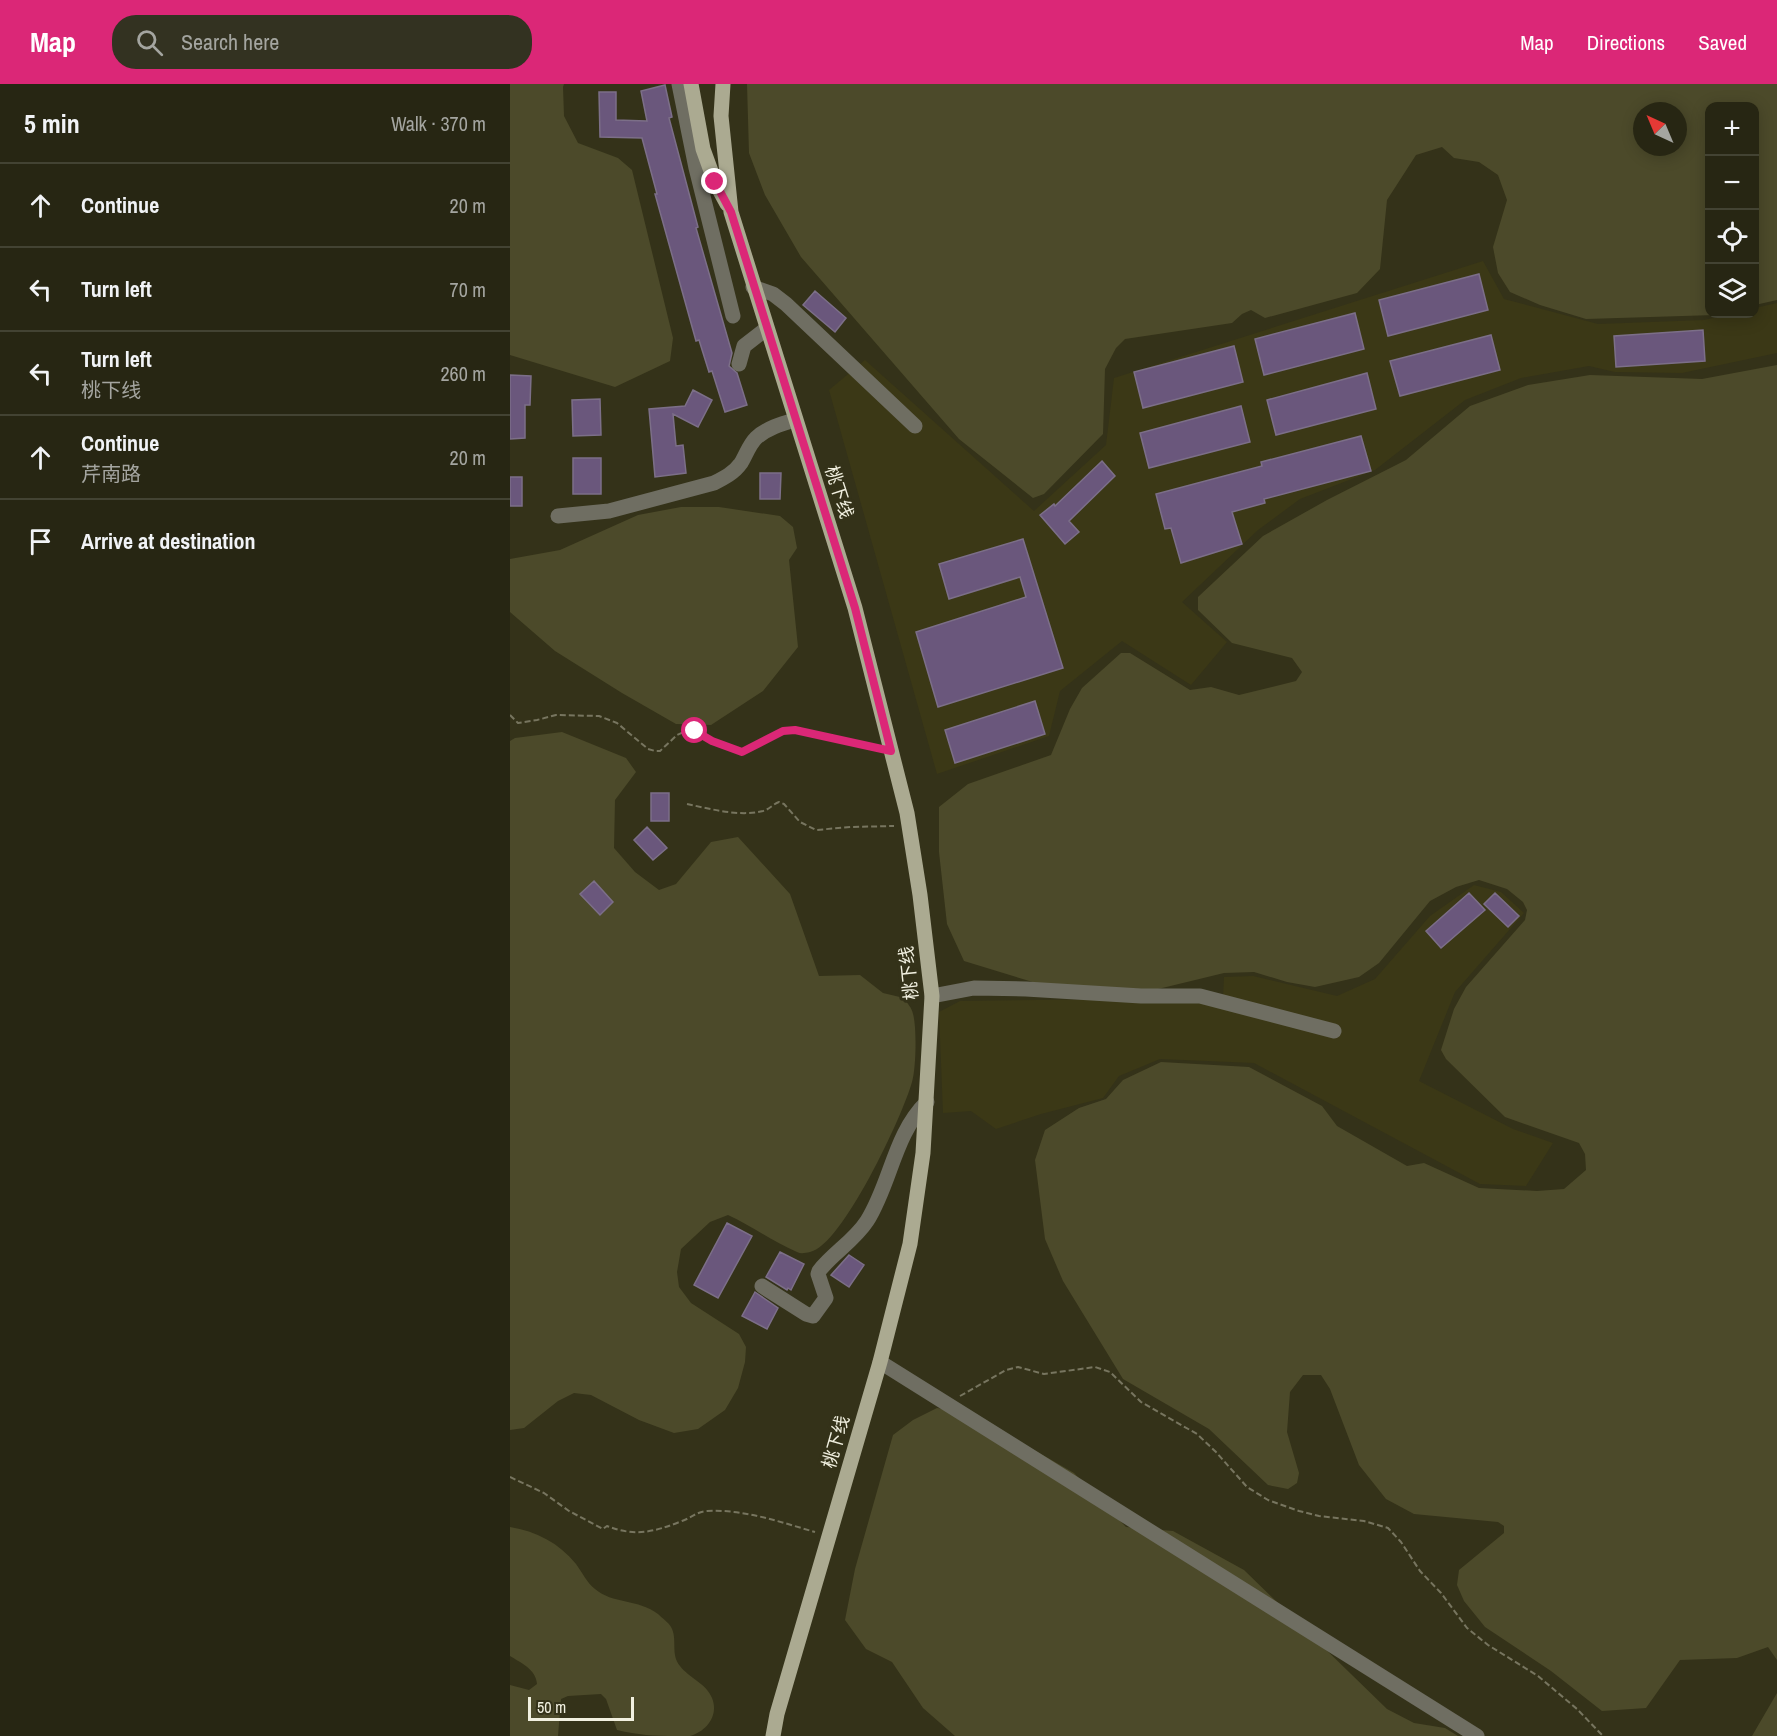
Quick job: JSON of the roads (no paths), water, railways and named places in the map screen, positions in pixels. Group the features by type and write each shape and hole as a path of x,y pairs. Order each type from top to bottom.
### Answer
{"main road":[{"path":"691,84 703,149 715,182 731,212"},
{"path":"723,84 721,116 731,212"},
{"name":"桃下线","path":"731,212 855,608 909,826 932,996 923,1153 910,1244 880,1362 777,1714 773,1736"}],"street":[{"path":"679,84 696,168 733,316"},
{"path":"753,287 773,294 786,304 915,426"},
{"path":"739,364 744,346 766,329"},
{"path":"558,516 609,511 714,483 730,475 739,466 754,440 773,427 795,420"},
{"path":"932,996 974,988 1026,988 1141,996 1200,996 1334,1031"},
{"path":"762,1286 806,1314 813,1316 816,1314 826,1298 819,1271 855,1236 867,1220 912,1119 927,1102"},
{"path":"880,1362 1477,1736"}]}
